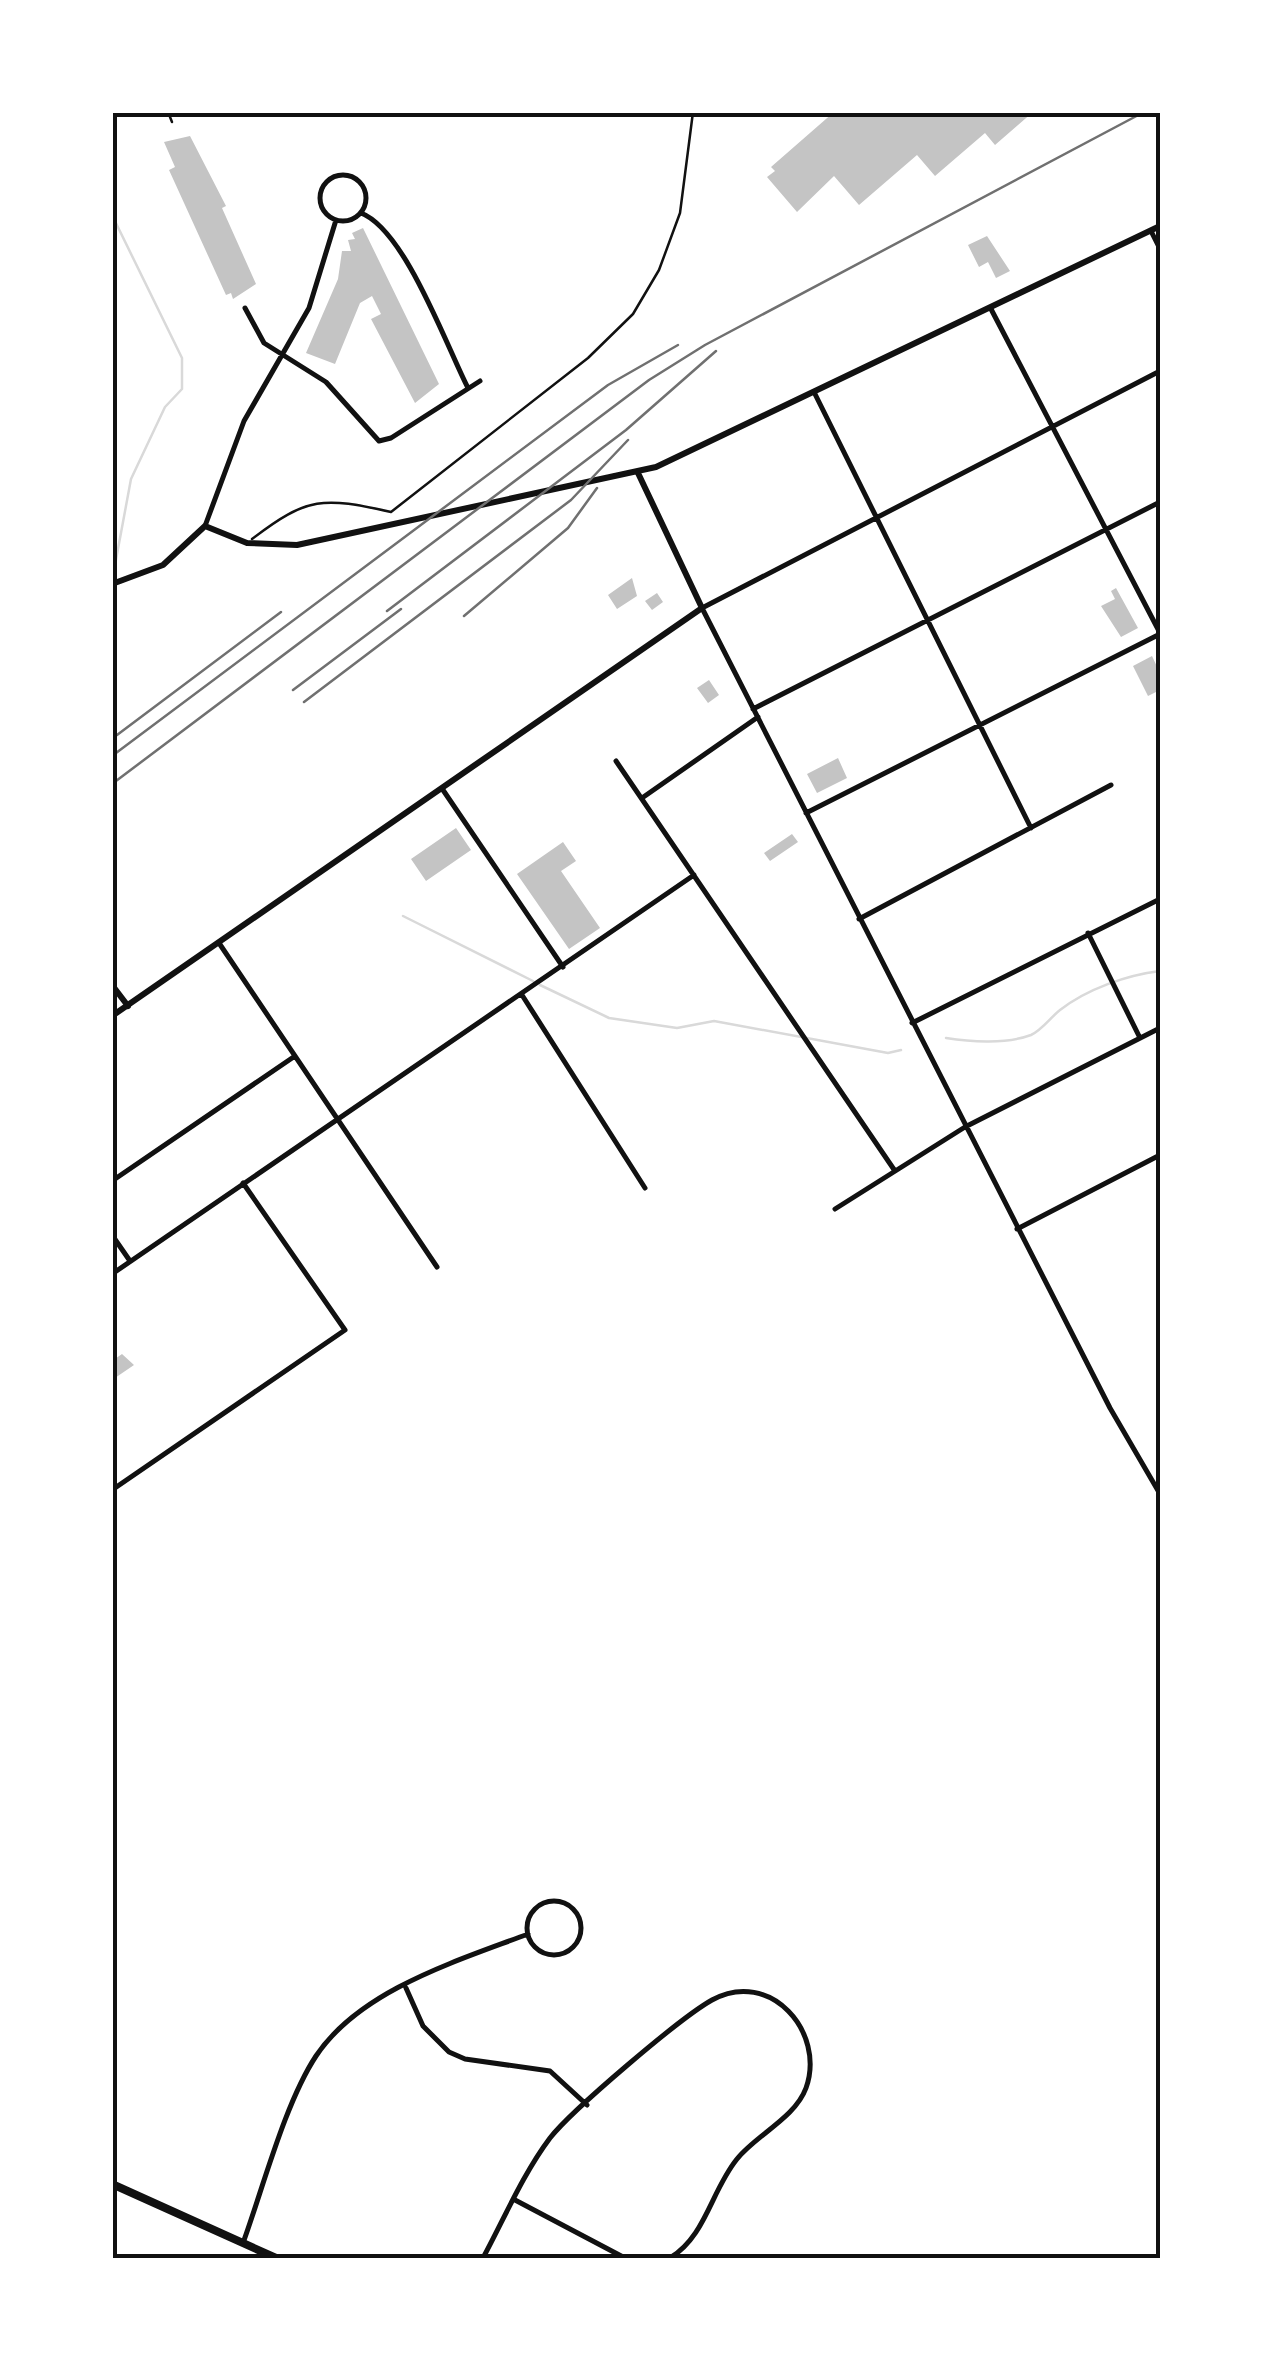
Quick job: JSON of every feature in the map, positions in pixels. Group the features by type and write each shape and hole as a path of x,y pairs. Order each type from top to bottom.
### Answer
{"main road":[{"path":"112,2184 276,2258"}],"street":[{"path":"336,176 359,182 366,201 360,213 346,221 336,220 325,212 320,198 323,187 336,176"},
{"path":"360,213 377,222 395,244 468,388"},
{"path":"112,584 163,565 205,526 244,422 284,356 314,295 336,220"},
{"path":"205,526 247,543 276,547 638,472 815,394 1160,226"},
{"path":"1152,231 1160,249"},
{"path":"245,308 260,338 326,382 379,440 391,438 480,380"},
{"path":"806,812 1160,634 991,310"},
{"path":"112,1016 702,608 1160,371"},
{"path":"815,394 1032,828"},
{"path":"638,472 702,608 965,1127 1110,1408 1159,1491"},
{"path":"754,709 1160,502"},
{"path":"642,798 758,717"},
{"path":"616,761 895,1171"},
{"path":"859,919 1111,785"},
{"path":"443,790 563,968"},
{"path":"112,1274 694,875"},
{"path":"912,1023 1160,899"},
{"path":"1088,934 1140,1038"},
{"path":"220,943 437,1268"},
{"path":"112,985 128,1006"},
{"path":"522,994 644,1188"},
{"path":"835,1209 965,1127 1160,1028"},
{"path":"112,1182 296,1055"},
{"path":"1018,1229 1160,1155"},
{"path":"112,1490 345,1330 243,1184"},
{"path":"112,1235 130,1262"},
{"path":"543,1903 570,1906 581,1921 576,1946 561,1954 544,1954 528,1934 530,1916 543,1903"},
{"path":"243,2243 315,2057 347,2021 406,1987 528,1934"},
{"path":"406,1987 423,2026 449,2052 465,2059 550,2071 587,2105"},
{"path":"483,2258 548,2141 587,2105 696,2010 732,1992 770,1997 788,2008 802,2027 811,2062 800,2100 738,2157 696,2234 670,2258"},
{"path":"515,2200 625,2258"}],"lane":[{"path":"247,543 294,508 310,502 329,499 391,512 576,368 618,330 648,292 675,228 686,185 693,112"}],"path":[{"path":"168,112 172,122"}],"building":[{"path":"834,112 1033,112 995,145 985,133 935,176 917,155 859,205 834,176 797,212 767,177 775,171 771,167"},
{"path":"190,136 226,206 222,208 256,284 233,299 231,293 226,295 169,170 175,167 164,142"},
{"path":"363,228 439,384 415,403 371,319 381,314 372,296 360,303 335,364 306,353 338,279 342,251 351,251 348,240 355,239 352,233"},
{"path":"987,236 1010,271 996,278 988,262 979,267 968,245"},
{"path":"632,578 637,596 617,609 608,595"},
{"path":"1116,588 1138,628 1121,637 1101,606 1115,599 1111,591"},
{"path":"657,593 663,602 652,610 645,601"},
{"path":"1152,656 1160,673 1160,690 1148,696 1133,666"},
{"path":"709,680 719,695 708,703 697,688"},
{"path":"838,758 847,778 817,793 807,774"},
{"path":"456,828 471,850 426,881 411,859"},
{"path":"792,834 798,842 770,861 764,853"},
{"path":"563,842 576,861 561,871 600,928 569,949 517,874"},
{"path":"122,1354 134,1365 112,1380 112,1361"}],"waterway":[{"path":"112,215 182,358 182,389 165,407 131,479 115,565"},
{"path":"403,916 533,981"},
{"path":"946,1038 989,1041 1031,1035 1060,1010 1095,989 1160,971"},
{"path":"540,985 609,1018 677,1028 714,1021 888,1053 901,1050"}],"railway":[{"path":"112,784 649,380 705,345 1144,112"},
{"path":"112,756 608,385 678,345"},
{"path":"387,611 626,430 716,351"},
{"path":"304,702 571,500 628,440"},
{"path":"464,616 568,528 597,488"},
{"path":"293,690 401,609"},
{"path":"117,735 281,612"}]}
